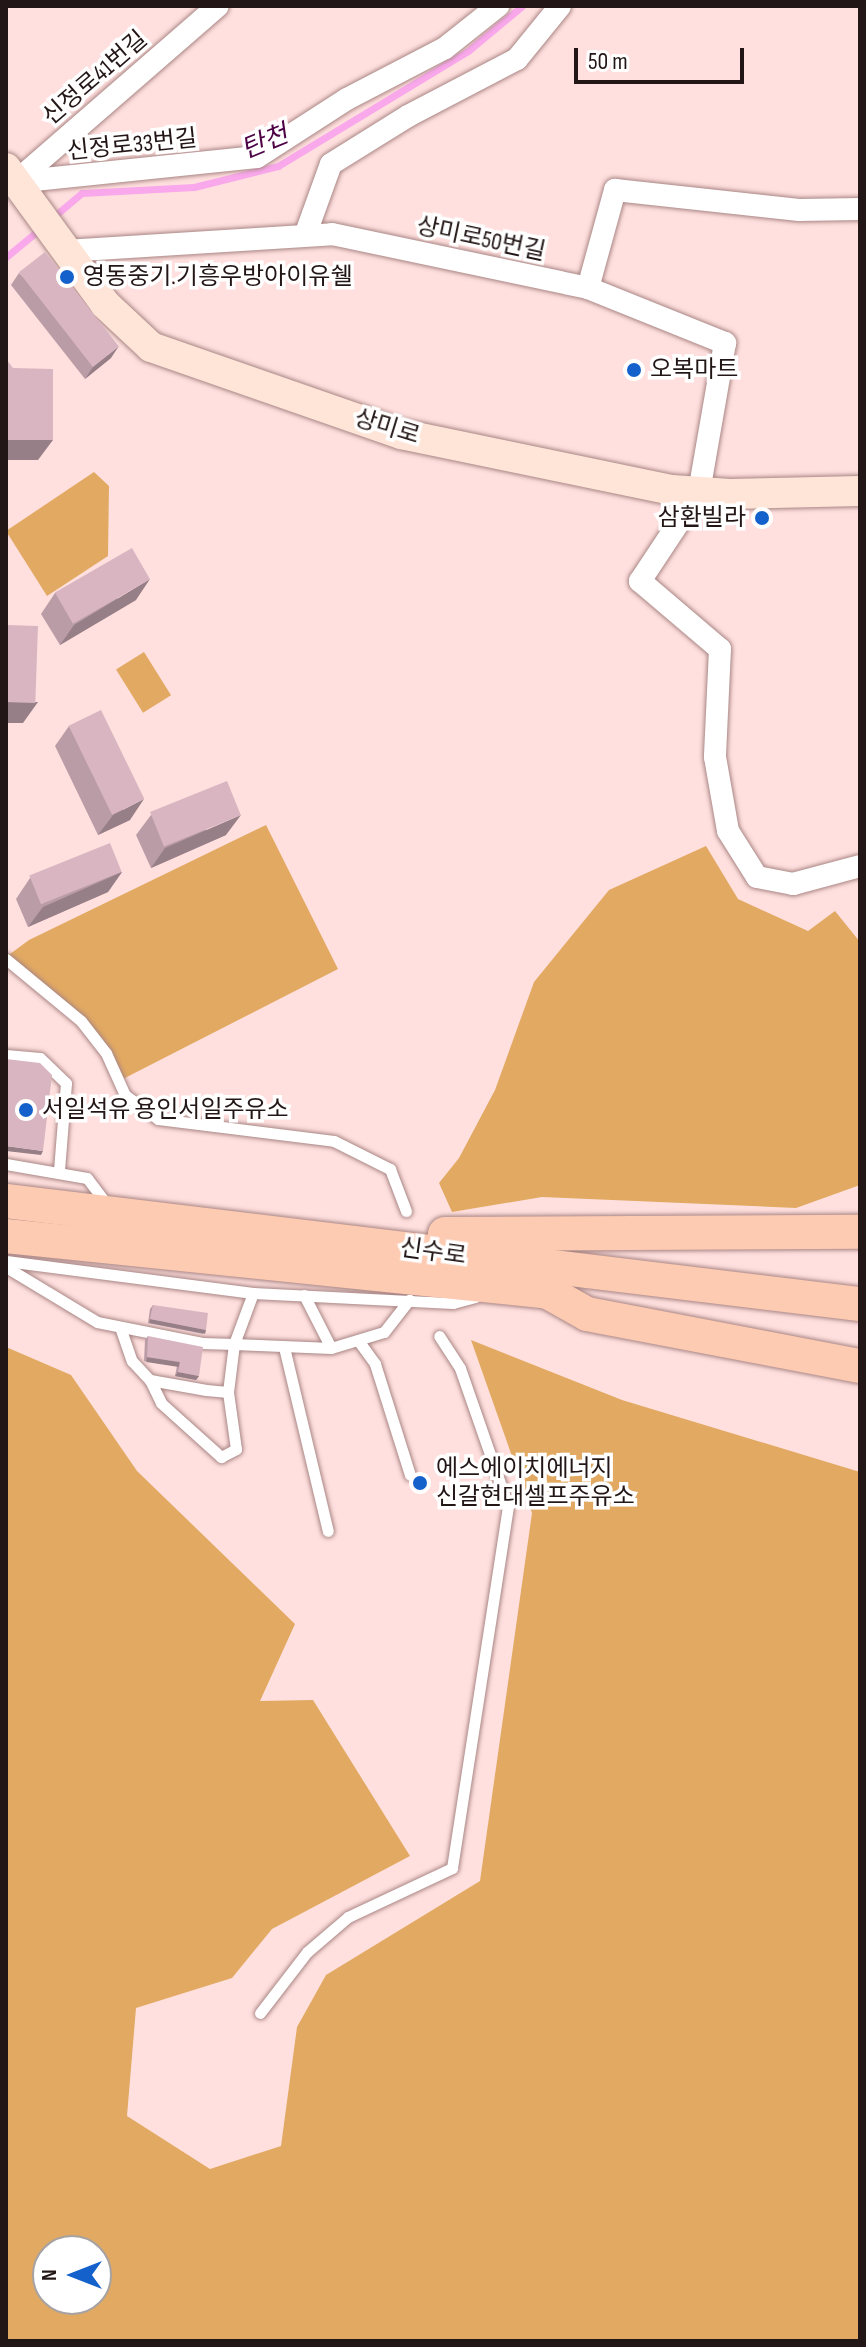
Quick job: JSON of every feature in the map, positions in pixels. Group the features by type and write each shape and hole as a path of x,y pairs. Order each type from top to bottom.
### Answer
{"main road":[{"name":"신수로","path":"6,1201 353,1240 641,1282 860,1304"},
{"path":"353,1240 408,1232 509,1237 603,1231 860,1232"},
{"name":"신수로","path":"6,1236 279,1268 533,1289 860,1324"},
{"path":"533,1289 587,1314 860,1366"}],"street":[{"name":"신정로41번길","path":"9,180 218,6"},
{"name":"신정로33번길","path":"9,180 257,157 347,99 445,48 498,6"},
{"path":"306,233 331,164 408,116 517,59 560,6"},
{"name":"상미로","path":"9,180 105,304 151,347 401,434 699,492 860,491"},
{"path":"588,288 615,190 799,210 860,209"},
{"name":"상미로50번길","path":"65,251 306,233 332,234 588,288 725,343 699,492"},
{"path":"699,492 640,581 720,649 715,757 728,831 757,877 793,884 860,866"}],"lane":[{"path":"6,959 81,1021 106,1053 125,1095 158,1119 334,1141 390,1169 406,1211"},
{"path":"6,1055 40,1058 66,1083 59,1170"},
{"path":"6,1164 59,1170 87,1178 113,1213"},
{"path":"6,1264 97,1322 234,1344 331,1348 360,1343 384,1332 409,1300"},
{"path":"6,1264 253,1293 453,1303 533,1289"},
{"path":"120,1327 132,1361 150,1380 161,1403 210,1452 228,1457 236,1449 228,1392 234,1344 253,1293"},
{"path":"304,1295 331,1348"},
{"path":"260,2013 307,1952 348,1917 452,1868 508,1506 460,1368 439,1336"},
{"path":"360,1343 375,1364 410,1475"},
{"path":"284,1347 328,1531"},
{"path":"150,1380 228,1392"}],"shaded area":[{"path":"94,472 109,486 108,556 47,596 6,531"},
{"path":"144,652 171,695 143,713 116,669"},
{"path":"266,825 338,969 119,1081 106,1053 6,957 29,940"},
{"path":"706,846 738,899 808,931 835,911 860,942 860,1185 796,1208 542,1197 452,1212 439,1183 459,1158 495,1090 534,982 609,890"},
{"path":"471,1340 622,1400 860,1472 860,2341 6,2341 6,1347 71,1375 137,1471 295,1624 260,1701 313,1700 410,1856 272,1929 232,1978 136,2008 127,2116 210,2169 281,2146 297,2027 326,1975 480,1881 532,1513"}],"building":[{"path":"45,252 119,347 93,367 19,272"},
{"path":"6,359 13,368 53,369 53,440 6,440"},
{"path":"132,548 150,579 73,624 55,592"},
{"path":"6,625 38,626 35,703 6,702"},
{"path":"101,710 144,799 112,815 69,726"},
{"path":"227,781 241,815 164,846 150,812"},
{"path":"110,843 122,872 41,904 29,876"},
{"name":"서일석유 용인서일주유소","path":"6,1059 40,1063 52,1075 43,1151 6,1146"},
{"path":"153,1305 208,1313 206,1330 150,1319"},
{"path":"148,1336 203,1347 199,1376 178,1372 180,1362 147,1357"}],"waterway":[{"name":"탄천","path":"52,218 82,193 194,187 278,166 468,51 522,6"},
{"name":"탄천","path":"6,257 40,229"}],"place":[{"name":"영동중기.기흥우방아이유쉘","path":"67,277"},
{"name":"오복마트","path":"634,370"},
{"name":"삼환빌라","path":"762,518"},
{"name":"서일석유 용인서일주유소","path":"26,1110"},
{"name":"에스에이치에너지 신갈현대셀프주유소","path":"420,1483"}]}
